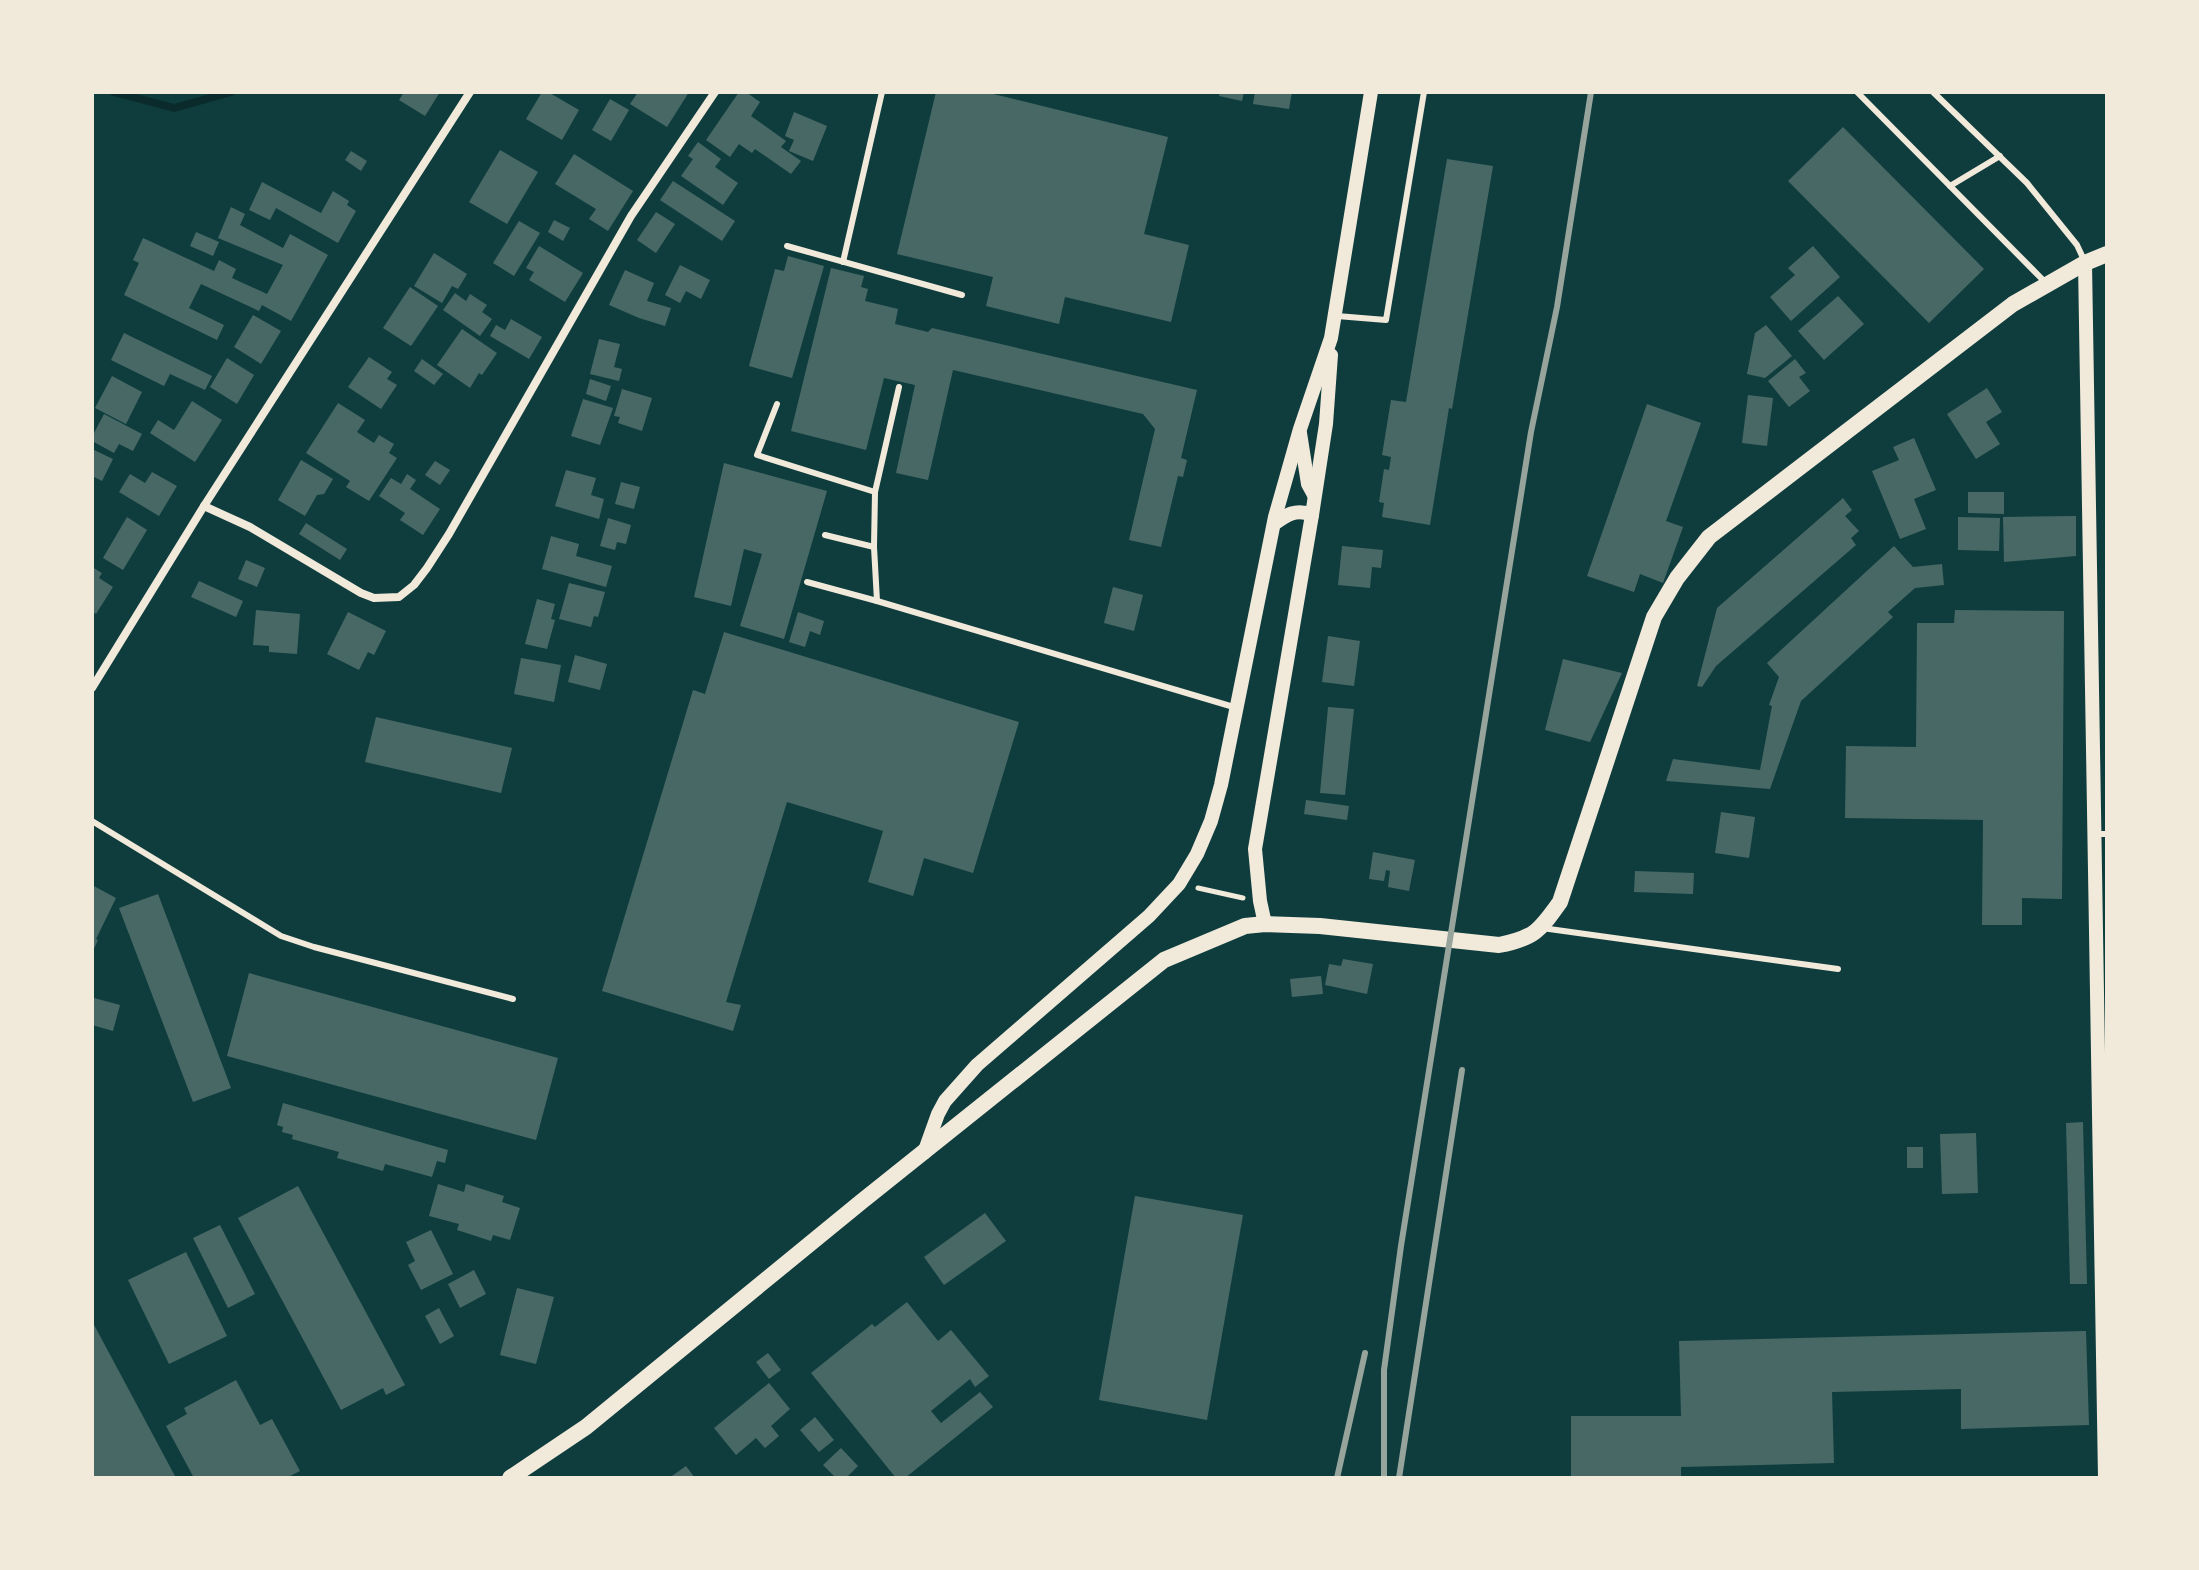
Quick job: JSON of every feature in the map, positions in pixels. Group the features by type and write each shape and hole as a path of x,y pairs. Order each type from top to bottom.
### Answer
{"main road":[{"path":"510,1478 586,1427 1164,960 1245,926 1265,924 1320,926 1499,945 1522,940 1542,928 1560,902 1654,617 1677,578 1709,537 2013,304 2107,254"}],"street":[{"path":"92,688 204,506 470,92"},
{"path":"204,506 250,527 361,593 374,598 399,597 407,591 427,568 449,534 631,216 715,92"},
{"path":"1265,924 1255,849 1326,424 1331,338 1371,92"},
{"path":"2085,263 2101,834 2105,1478"},
{"path":"924,1153 945,1101 977,1065 1149,916 1179,884 1197,854 1221,785 1286,472 1331,338"},
{"path":"1300,429 1308,484 1314,496"},
{"path":"1274,524 1295,511 1312,515"}],"lane":[{"path":"843,262 882,92"},
{"path":"1334,316 1386,320 1424,92"},
{"path":"1857,92 2047,285"},
{"path":"1933,92 2027,183 2077,245 2085,263"},
{"path":"1950,186 2000,156"},
{"path":"787,246 962,295"},
{"path":"877,601 875,492 899,387"},
{"path":"777,404 757,455 875,492"},
{"path":"825,535 874,547"},
{"path":"807,582 1237,708"},
{"path":"92,821 281,936 513,999"},
{"path":"1542,928 1838,969"}],"path":[{"path":"1179,884 1260,901"}],"building":[{"path":"404,92 440,92 425,116 399,100"},
{"path":"542,92 548,92 579,110 562,140 526,119"},
{"path":"638,92 689,92 667,127 630,104"},
{"path":"739,92 746,92 760,102 751,116 786,141 781,147 801,161 791,174 755,149 752,153 739,144 730,157 706,140"},
{"path":"936,92 985,92 1168,137 1144,234 1189,245 1171,322 1065,297 1059,324 986,306 993,277 897,254"},
{"path":"1220,92 1244,92 1242,101 1219,96"},
{"path":"1255,92 1292,92 1289,109 1253,104"},
{"path":"610,99 629,110 611,141 592,130"},
{"path":"794,112 827,126 813,161 789,151 794,140 785,136"},
{"path":"1843,127 1984,269 1929,323 1788,181"},
{"path":"698,142 721,159 715,167 738,183 723,205 681,176 693,159 688,156"},
{"path":"500,150 538,172 507,224 469,202"},
{"path":"351,151 367,161 361,171 345,160"},
{"path":"574,154 633,191 608,231 589,219 596,209 555,184"},
{"path":"1447,159 1493,166 1430,525 1382,517 1384,503 1379,502 1384,469 1389,470 1391,457 1382,455 1391,400 1406,402"},
{"path":"673,181 735,221 722,241 660,200"},
{"path":"262,182 321,213 333,191 349,201 347,205 356,211 338,243 276,208 270,220 249,210"},
{"path":"231,207 245,214 240,225 283,248 290,234 328,255 291,321 262,305 259,311 201,284 189,308 224,325 217,340 124,295 139,263 133,260 143,238 214,271 219,260 236,269 232,278 267,294 283,265 218,238"},
{"path":"656,212 675,224 656,253 637,240"},
{"path":"554,220 570,228 563,241 548,232"},
{"path":"519,221 540,233 514,276 493,263"},
{"path":"196,232 219,242 213,256 190,246"},
{"path":"539,246 583,273 565,302 529,280 534,272 526,268"},
{"path":"1813,246 1840,277 1791,321 1770,297 1795,275 1788,268"},
{"path":"434,253 467,274 458,289 452,286 442,303 414,286"},
{"path":"788,256 824,266 792,378 749,366 775,269 784,271"},
{"path":"680,265 710,280 701,299 686,291 680,303 665,295"},
{"path":"831,268 864,276 861,287 868,289 865,301 898,309 895,324 928,332 932,328 1197,390 1181,458 1187,460 1183,477 1178,476 1161,547 1129,540 1155,429 1143,414 953,370 928,480 896,473 915,385 884,378 866,450 791,431"},
{"path":"625,270 654,283 647,301 671,308 665,326 609,305"},
{"path":"410,287 438,306 411,346 383,328"},
{"path":"455,293 466,301 470,294 487,305 482,312 492,319 480,336 443,310"},
{"path":"1838,296 1864,324 1824,360 1798,331"},
{"path":"253,315 281,331 261,364 234,347"},
{"path":"511,319 542,337 529,359 490,336 496,325 505,330"},
{"path":"1766,325 1792,356 1765,378 1747,374 1755,333"},
{"path":"462,329 497,353 470,388 437,365"},
{"path":"124,333 212,376 205,390 170,374 164,386 111,360"},
{"path":"599,339 620,344 614,367 622,369 619,381 590,374"},
{"path":"369,357 392,372 387,379 397,385 381,409 348,387"},
{"path":"227,358 254,375 237,404 210,387"},
{"path":"422,359 443,374 434,385 414,371"},
{"path":"1795,359 1806,373 1799,377 1810,391 1789,407 1768,381"},
{"path":"112,376 142,392 126,424 95,408"},
{"path":"590,379 611,386 606,401 586,394"},
{"path":"1987,388 2002,412 1986,422 2000,444 1976,459 1947,414"},
{"path":"622,389 652,398 642,431 618,423 620,417 614,416"},
{"path":"1748,395 1773,398 1767,446 1742,443"},
{"path":"583,399 613,408 600,445 571,436"},
{"path":"192,401 222,420 195,462 150,433 158,420 174,430"},
{"path":"338,403 365,420 357,432 374,443 379,435 394,444 389,453 397,458 369,501 346,487 350,481 306,453"},
{"path":"1647,404 1701,423 1666,521 1683,527 1663,583 1640,574 1634,592 1587,576"},
{"path":"104,414 142,434 133,451 119,444 114,453 92,441"},
{"path":"1914,438 1936,490 1914,499 1926,529 1900,539 1872,471 1899,460 1893,447"},
{"path":"92,449 113,459 102,481 92,476"},
{"path":"301,460 333,479 324,494 317,495 305,516 278,500"},
{"path":"435,461 450,470 440,485 425,475"},
{"path":"724,463 827,491 784,639 740,626 762,554 744,549 731,606 694,597"},
{"path":"566,470 596,478 591,495 604,499 599,519 555,506"},
{"path":"152,472 177,486 159,516 119,492 130,474 145,483"},
{"path":"407,474 416,480 410,489 440,509 423,535 400,520 405,513 379,496 391,478 401,484"},
{"path":"621,482 640,487 634,509 615,504"},
{"path":"1968,492 2004,492 2004,514 1968,513"},
{"path":"1843,498 1852,510 1845,516 1859,531 1851,538 1856,545 1716,666 1702,687 1697,686 1717,608"},
{"path":"2076,516 2076,556 2004,562 2003,517"},
{"path":"127,517 147,530 123,570 103,558"},
{"path":"1958,517 2000,518 1999,551 1958,550"},
{"path":"608,518 631,525 626,544 617,542 615,550 600,546"},
{"path":"306,523 347,549 340,560 299,534"},
{"path":"551,536 579,544 576,556 612,566 606,587 542,569"},
{"path":"1342,546 1383,550 1381,568 1372,567 1370,588 1338,585"},
{"path":"1894,546 1913,567 1942,564 1944,585 1915,588 1888,612 1893,617 1801,701 1770,789 1666,781 1673,759 1760,770 1772,706 1769,705 1779,677 1767,663"},
{"path":"246,560 265,568 257,587 238,579"},
{"path":"92,567 102,573 99,578 113,587 96,614 92,611"},
{"path":"199,581 243,601 236,617 191,597"},
{"path":"569,583 605,592 598,617 594,616 591,627 559,619"},
{"path":"1113,587 1143,595 1134,631 1104,623"},
{"path":"537,599 555,604 551,619 555,620 547,649 525,644"},
{"path":"256,610 300,614 297,654 269,652 269,646 253,645"},
{"path":"1955,610 2064,611 2062,899 2022,898 2022,925 1982,925 1983,820 1845,818 1846,746 1916,747 1917,623 1954,623"},
{"path":"348,612 386,631 374,655 368,652 359,670 327,654"},
{"path":"798,612 824,621 820,635 810,631 805,647 789,642"},
{"path":"724,632 1019,722 973,873 924,858 913,896 868,882 883,831 787,802 726,1002 741,1005 733,1031 602,991 693,690 705,694"},
{"path":"1328,636 1360,641 1354,686 1322,682"},
{"path":"575,655 607,664 600,690 568,682"},
{"path":"521,658 561,665 554,702 514,694"},
{"path":"1563,659 1622,673 1590,742 1545,730"},
{"path":"1328,707 1354,709 1345,795 1320,793"},
{"path":"376,717 512,748 501,793 365,762"},
{"path":"1306,800 1349,806 1347,820 1304,814"},
{"path":"1721,812 1755,817 1749,858 1715,853"},
{"path":"1373,852 1415,860 1409,891 1388,887 1390,871 1386,870 1384,881 1369,879"},
{"path":"1635,871 1694,873 1693,894 1634,892"},
{"path":"92,885 116,898 92,953"},
{"path":"158,894 231,1088 193,1102 119,908"},
{"path":"1343,959 1373,964 1367,994 1325,985 1329,964 1341,966"},
{"path":"249,973 558,1058 536,1140 227,1056"},
{"path":"1321,976 1323,994 1292,997 1290,979"},
{"path":"94,998 120,1005 113,1031 92,1025"},
{"path":"283,1103 448,1150 445,1163 437,1161 432,1177 385,1164 383,1171 337,1158 339,1152 292,1139 293,1135 282,1132 283,1127 277,1125"},
{"path":"2083,1122 2087,1284 2070,1284 2066,1123"},
{"path":"1976,1133 1978,1193 1942,1194 1940,1134"},
{"path":"1907,1147 1923,1147 1923,1168 1907,1168"},
{"path":"438,1184 464,1192 466,1184 504,1196 502,1202 520,1208 510,1240 493,1235 491,1241 457,1230 459,1224 429,1216"},
{"path":"298,1186 405,1385 386,1395 383,1388 341,1410 238,1218"},
{"path":"1135,1196 1243,1215 1207,1420 1099,1400"},
{"path":"985,1213 1006,1241 944,1285 924,1257"},
{"path":"220,1225 255,1294 228,1308 193,1238"},
{"path":"431,1230 453,1274 421,1290 408,1265 415,1261 406,1242"},
{"path":"186,1252 227,1336 169,1364 128,1280"},
{"path":"474,1270 486,1294 460,1308 448,1284"},
{"path":"517,1288 554,1297 536,1364 500,1355"},
{"path":"907,1302 938,1341 951,1330 989,1376 975,1387 970,1379 931,1411 941,1423 980,1392 993,1407 905,1478 896,1478 811,1373 872,1324 875,1327"},
{"path":"439,1308 454,1336 440,1344 425,1316"},
{"path":"92,1321 176,1478 94,1478"},
{"path":"2086,1331 2089,1425 1961,1429 1961,1389 1832,1392 1834,1463 1681,1467 1681,1478 1571,1478 1571,1416 1681,1416 1679,1341"},
{"path":"768,1353 781,1370 769,1379 756,1362"},
{"path":"236,1380 260,1425 272,1419 300,1471 286,1478 194,1478 166,1426 187,1414 184,1408"},
{"path":"769,1383 790,1409 771,1426 779,1436 765,1448 756,1438 736,1455 714,1428"},
{"path":"815,1417 834,1440 819,1452 800,1430"},
{"path":"841,1448 858,1466 846,1478 836,1478 823,1465"},
{"path":"686,1466 695,1478 669,1478"}],"waterway":[{"path":"114,92 174,108 231,92"}],"railway":[{"path":"1384,1478 1384,1370 1401,1246 1531,432 1557,307 1591,92"},
{"path":"1399,1478 1462,1070"},
{"path":"1337,1478 1365,1353"}]}
